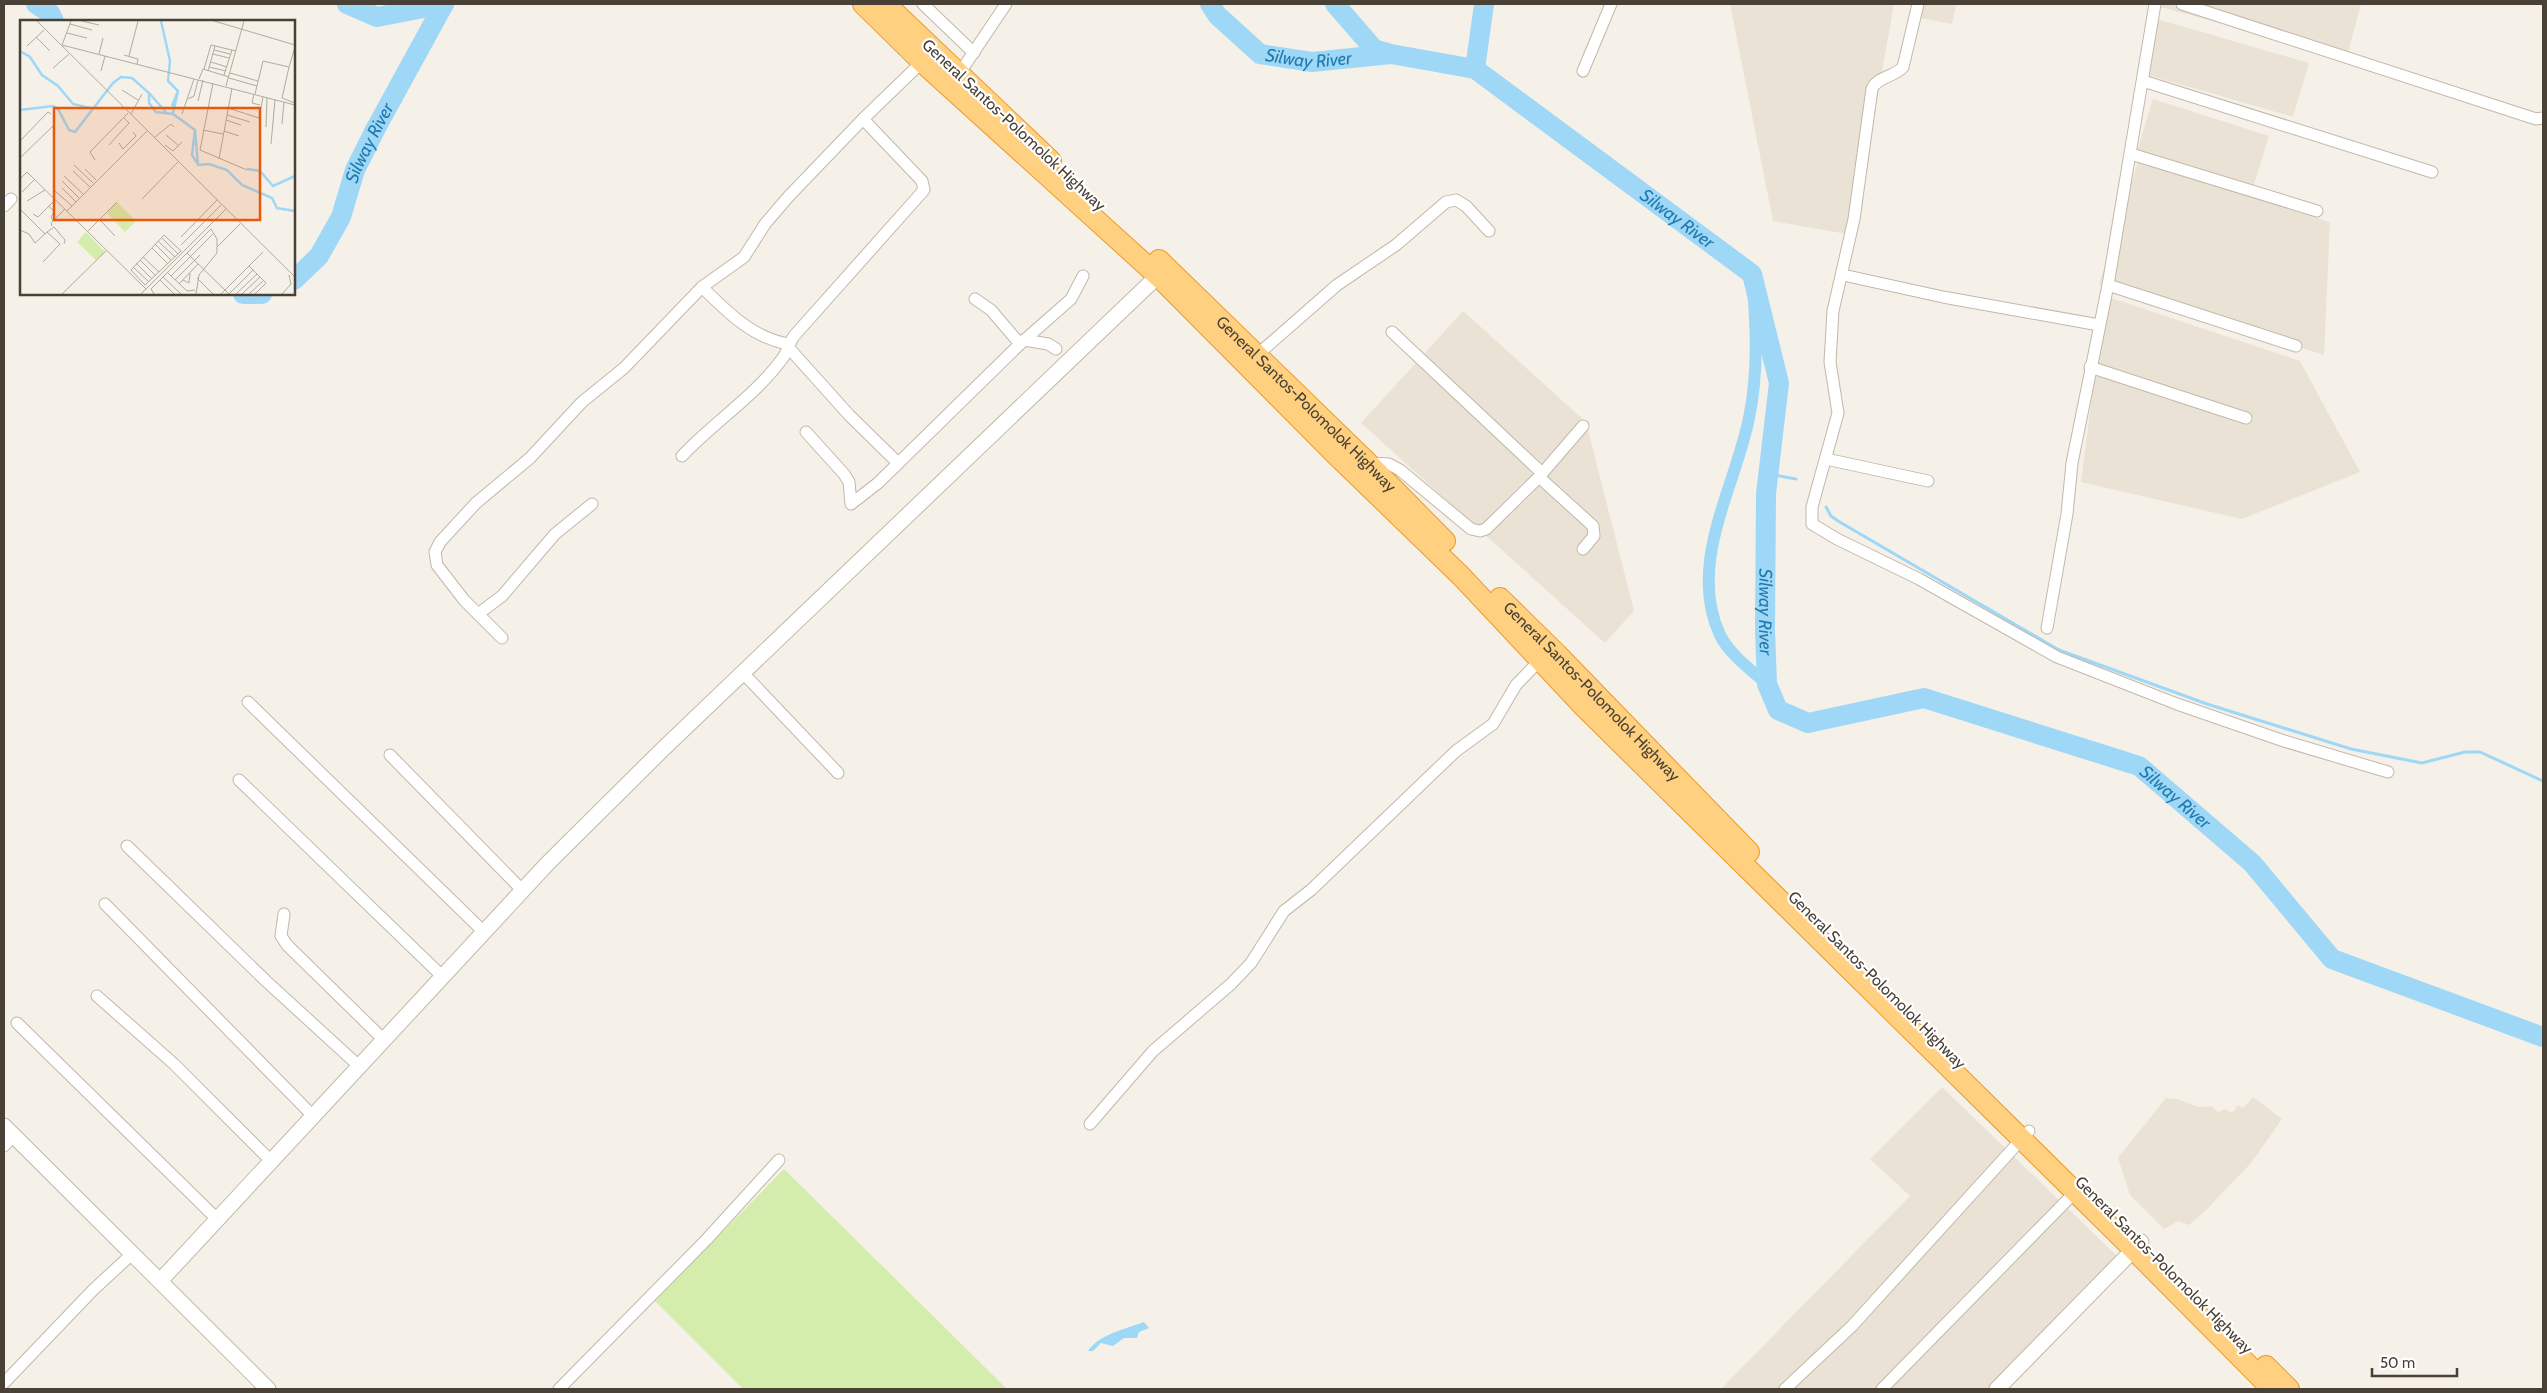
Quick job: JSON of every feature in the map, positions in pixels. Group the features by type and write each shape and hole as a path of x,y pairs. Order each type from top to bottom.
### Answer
{"highway":[{"path":"863,4 922,62 1162,272 1337,456 1461,576 1598,721 2137,1246 2272,1389"},
{"name":"General Santos-Polomolok Highway","path":"886,4 1162,272 1256,356 1368,462 2025,1135"},
{"name":"General Santos-Polomolok Highway","path":"2137,1246 2289,1389"}],"street":[{"path":"923,4 974,53"},
{"path":"959,74 1006,4"},
{"path":"1583,71 1611,4"},
{"path":"1918,4 1903,67 1900,71 1876,82 1872,89 1854,219 1843,275 1833,311 1830,362 1838,413 1812,507 1811,520 1816,528 1919,579 2057,657 2176,704 2284,741 2388,772"},
{"path":"2047,628 2066,522 2072,464 2108,285 2155,4"},
{"path":"2182,4 2536,119 2543,118"},
{"path":"502,638 478,614 437,565 435,552 440,542 482,498 530,458 582,402 624,368 702,287 744,257 766,224 789,196 863,119 922,62"},
{"path":"2143,82 2432,172"},
{"path":"682,456 752,392 784,358 788,346 802,326 924,190 922,180 863,119"},
{"path":"2131,154 2317,212"},
{"path":"1256,356 1337,285 1396,245 1446,202 1456,200 1466,206 1489,231"},
{"path":"161,1280 555,857 743,673 1162,272"},
{"path":"1843,275 1943,297 2099,325"},
{"path":"806,432 849,482 848,508 878,483 897,462 1022,342 1071,299 1083,276"},
{"path":"2108,285 2296,346"},
{"path":"702,287 732,316 759,335 788,346 849,415 897,462"},
{"path":"976,299 991,310 1022,342 1048,344 1056,349"},
{"path":"1392,332 1593,526 1594,536 1583,549"},
{"path":"2090,367 2246,418"},
{"path":"1368,462 1393,466 1471,529 1480,532 1486,529 1540,475 1583,426"},
{"path":"1826,459 1928,481"},
{"path":"478,614 502,596 555,534 592,504"},
{"path":"1090,1124 1153,1051 1231,984 1251,963 1284,912 1311,890 1465,743 1493,724 1516,685 1540,660"},
{"path":"743,673 838,773"},
{"path":"248,702 485,934"},
{"path":"390,755 523,891"},
{"path":"239,780 443,977"},
{"path":"127,846 266,981 360,1067"},
{"path":"105,904 314,1117"},
{"path":"284,914 281,936 287,945 384,1040"},
{"path":"97,996 174,1064 272,1162"},
{"path":"17,1023 217,1219"},
{"path":"1785,1389 1852,1326 2025,1135"},
{"path":"7,1136 161,1280 268,1389"},
{"path":"563,1388 707,1239 779,1160"},
{"path":"1882,1389 2078,1189"},
{"path":"1998,1389 2137,1246"},
{"path":"4,1383 93,1290 133,1253"}],"shaded area":[{"path":"1730,4 1894,4 1853,235 1773,221"},
{"path":"1917,4 1956,4 1952,24 1915,17"},
{"path":"2149,4 2361,4 2347,57"},
{"path":"2157,19 2309,63 2293,117 2141,73"},
{"path":"2153,99 2269,136 2253,187 2137,151"},
{"path":"2138,162 2330,222 2324,355 2099,284"},
{"path":"2105,296 2300,361 2360,472 2242,519 2081,482"},
{"path":"1463,311 1586,422 1634,611 1605,643 1361,423"},
{"path":"1942,1087 2119,1258 1988,1389 1721,1389 1910,1196 1870,1159"},
{"path":"2253,1097 2282,1119 2251,1163 2203,1213 2189,1225 2178,1221 2164,1229 2130,1195 2118,1158 2166,1098 2177,1099 2198,1107 2211,1106 2218,1112 2225,1109 2232,1113 2238,1105 2243,1108"}],"green space":[{"path":"784,1169 1007,1389 743,1389 655,1301"}],"water":[{"path":"1144,1322 1149,1328 1139,1332 1137,1338 1124,1338 1113,1346 1101,1343 1093,1351 1088,1351 1106,1336"}],"waterway":[{"name":"Silway River","path":"36,4 50,13 54,20"},
{"path":"347,4 377,17 444,4"},
{"name":"Silway River","path":"295,279 319,256 341,217 355,170 444,4"},
{"name":"Silway River","path":"1210,4 1217,15 1260,54 1312,62 1391,54 1475,69 1752,274 1779,383 1766,494 1765,630 1767,684 1778,710 1808,723 1924,698 2139,766 2252,863 2332,959 2543,1037"},
{"path":"1335,4 1374,49 1391,54"},
{"path":"1475,69 1484,4"},
{"path":"1752,274 1756,346 1752,400 1742,445 1717,526 1711,554 1709,581 1711,608 1720,635 1735,655 1767,684"},
{"path":"1769,474 1796,479"},
{"path":"1826,507 1831,516 1838,521 2059,650 2207,704 2351,749 2422,763 2465,752 2480,752 2543,781"}]}
